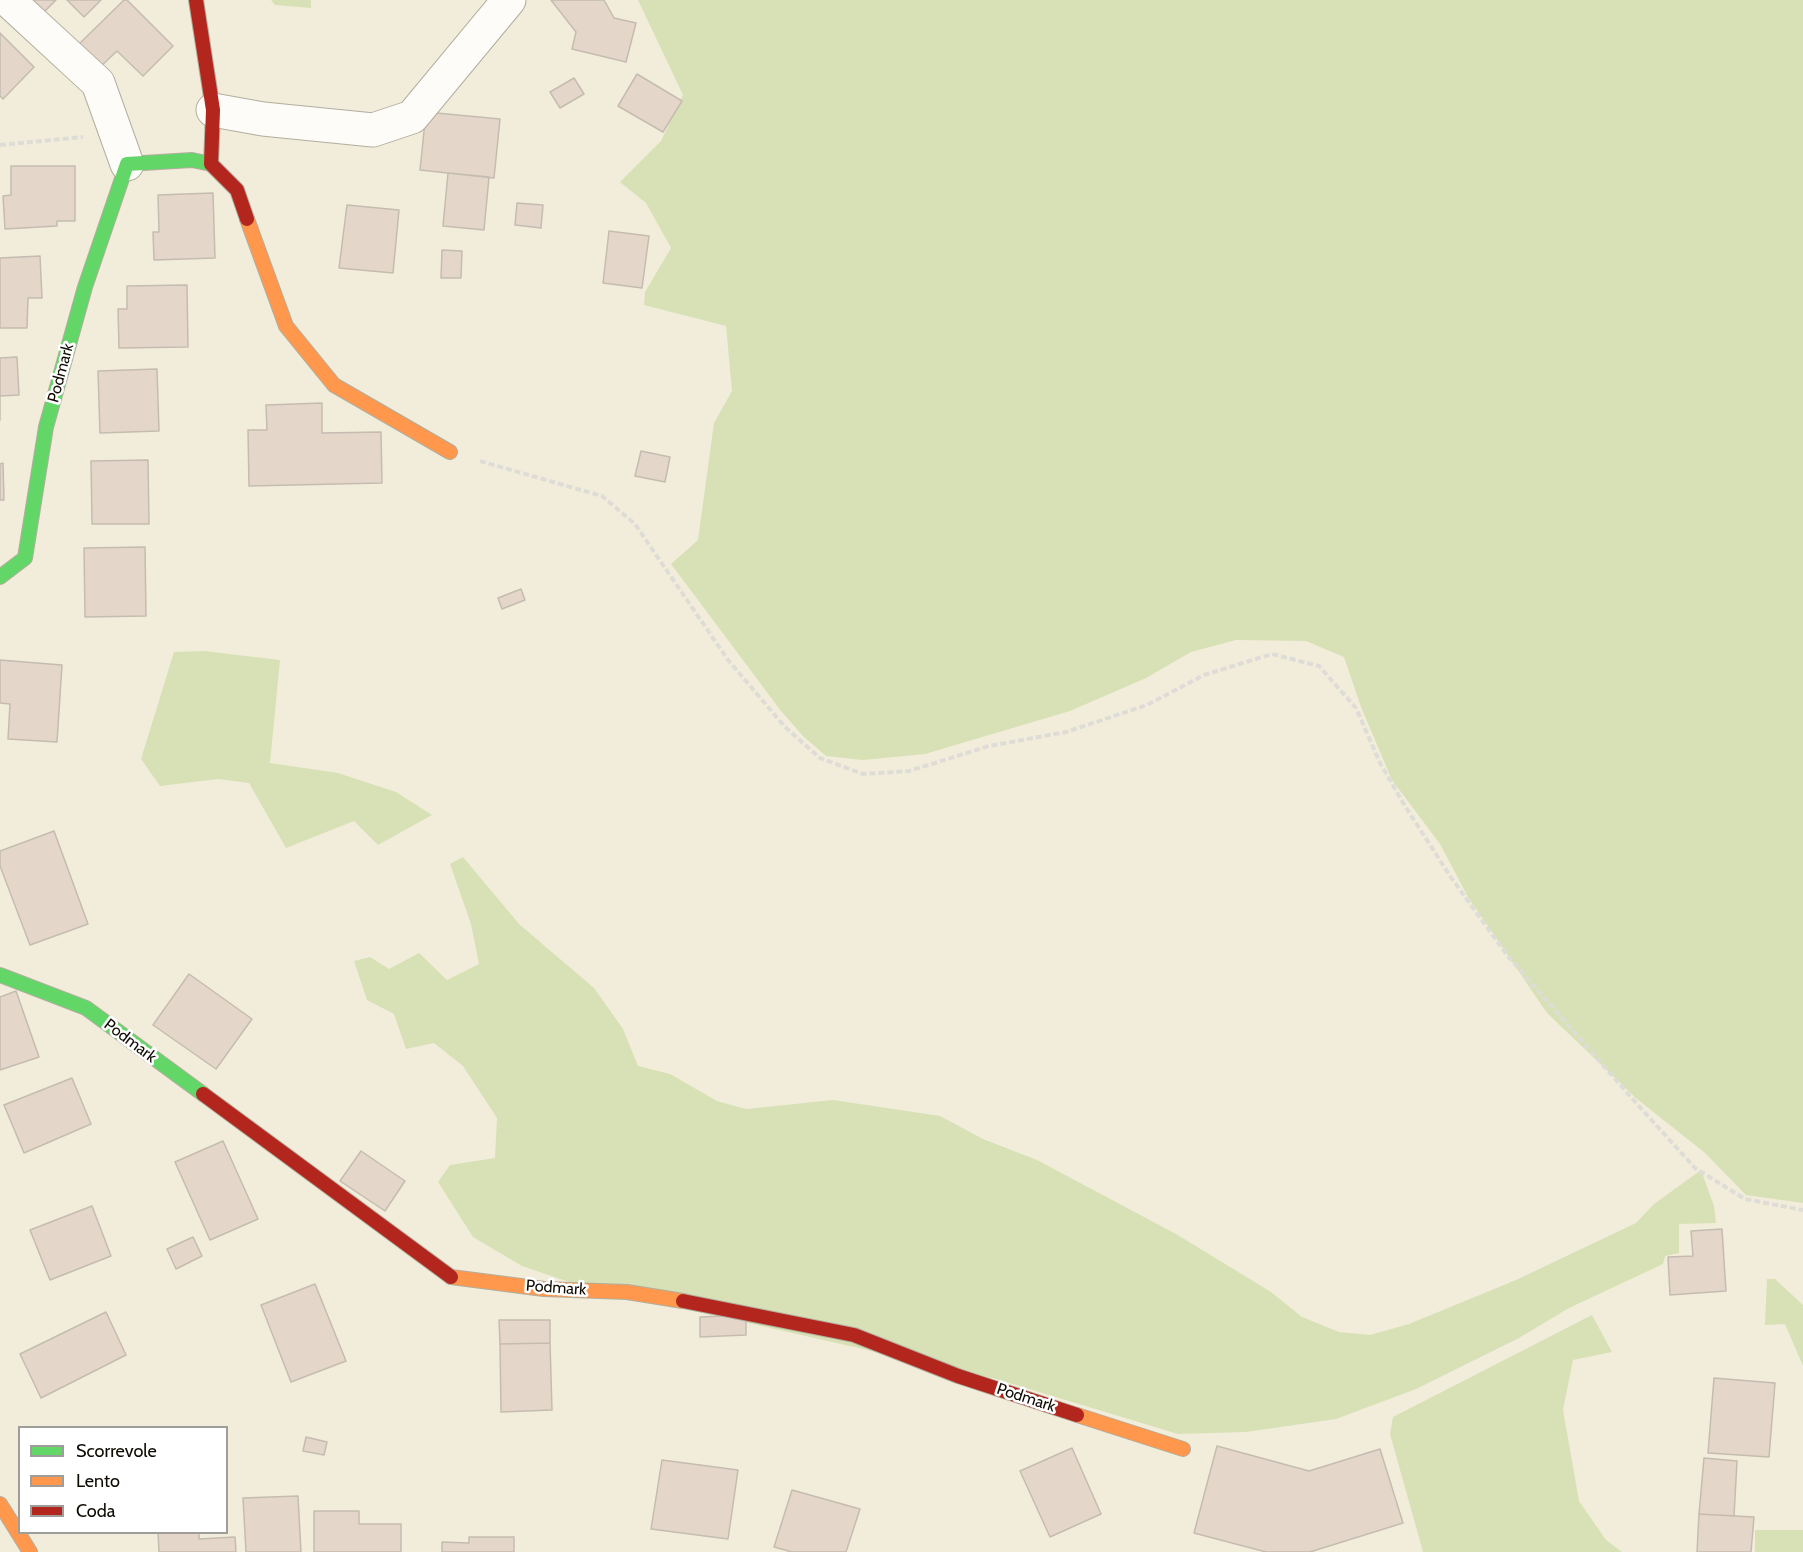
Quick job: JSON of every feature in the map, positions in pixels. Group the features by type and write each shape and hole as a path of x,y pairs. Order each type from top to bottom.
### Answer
{"street":[{"path":"8,0 98,83 128,164 192,160 211,164 237,190 286,326 334,385 450,452"},
{"path":"196,0 213,110 211,164"},
{"path":"213,110 373,130 412,117 509,0"},
{"name":"Podmark","path":"0,577 25,558 46,427 85,287 128,164"},
{"name":"Podmark","path":"0,975 86,1008 451,1277 544,1288 627,1292 743,1311 854,1335 958,1376 1183,1449"},
{"path":"0,1504 18,1533"},
{"path":"19,1534 30,1552"}],"path":[{"path":"0,145 116,134"},
{"path":"450,452 602,496 635,524 728,660 785,727 820,758 863,774 909,771 989,746 1066,732 1147,705 1203,675 1272,654 1320,666 1356,708 1380,763 1405,806 1450,876 1507,955 1637,1104 1695,1168 1745,1199 1803,1210"}],"green space":[{"path":"271,0 311,0 311,8 275,5"},
{"path":"638,0 1803,0 1803,1203 1746,1195 1705,1153 1637,1099 1547,1013 1468,897 1440,844 1392,780 1361,707 1344,657 1306,641 1236,640 1191,652 1146,678 1070,711 925,754 863,760 826,756 803,736 781,711 671,564 698,540 714,423 732,391 726,326 644,305 645,292 671,248 646,203 620,182 661,141 683,95"},
{"path":"204,651 280,660 270,763 338,773 396,792 432,815 378,845 354,821 286,848 249,783 218,779 160,786 141,759 174,652"},
{"path":"463,857 519,924 594,988 623,1029 638,1066 670,1074 717,1101 746,1109 833,1100 940,1116 983,1139 1037,1160 1176,1234 1271,1292 1302,1317 1339,1332 1370,1335 1409,1324 1516,1280 1636,1223 1654,1204 1701,1170 1714,1206 1716,1223 1679,1224 1679,1253 1665,1256 1663,1264 1569,1308 1519,1338 1416,1389 1336,1419 1246,1432 1178,1434 996,1379 575,1284 522,1266 473,1237 438,1182 450,1165 495,1158 497,1118 463,1066 434,1043 406,1049 394,1014 367,1000 354,961 370,957 389,969 419,953 447,980 479,964 471,924 450,864"},
{"path":"1767,1279 1775,1279 1803,1305 1803,1366 1785,1324 1765,1325"},
{"path":"1592,1315 1612,1352 1573,1360 1563,1410 1579,1501 1606,1540 1622,1552 1423,1552 1390,1434 1393,1417"},
{"path":"1755,1530 1803,1530 1803,1552 1755,1552"}],"building":[{"path":"28,0 56,0 42,14"},
{"path":"67,0 101,0 84,17"},
{"path":"124,0 127,0 173,46 143,76 117,51 98,69 76,47"},
{"path":"551,0 604,0 614,18 636,23 626,62 572,49 576,32"},
{"path":"0,33 34,67 3,99 0,96"},
{"path":"637,74 682,101 663,132 618,106"},
{"path":"574,78 584,94 560,108 550,92"},
{"path":"426,112 500,119 494,178 420,170"},
{"path":"11,166 75,166 75,221 57,221 57,226 5,229 3,196 11,195"},
{"path":"448,173 489,177 484,230 443,226"},
{"path":"213,193 215,258 154,260 153,232 159,232 158,195"},
{"path":"517,203 543,205 541,228 515,225"},
{"path":"347,205 399,210 393,273 339,268"},
{"path":"609,231 649,236 642,288 603,283"},
{"path":"442,250 462,251 461,278 441,278"},
{"path":"40,256 42,298 28,298 27,328 0,328 0,258"},
{"path":"187,285 188,347 119,348 118,309 127,309 127,286"},
{"path":"17,357 19,395 0,396 0,358"},
{"path":"157,369 159,431 100,433 98,371"},
{"path":"322,403 322,433 381,432 382,483 249,486 248,430 267,430 266,405"},
{"path":"641,451 670,457 665,482 635,476"},
{"path":"148,460 149,524 92,524 91,461"},
{"path":"3,463 4,500 0,500 0,464"},
{"path":"145,547 146,616 85,617 84,548"},
{"path":"521,589 525,600 502,609 498,598"},
{"path":"0,660 62,665 57,742 8,739 10,704 0,703"},
{"path":"54,831 88,924 30,945 0,866 0,851"},
{"path":"189,974 252,1019 216,1069 153,1025"},
{"path":"16,991 39,1057 0,1070 0,997"},
{"path":"72,1078 91,1124 24,1153 4,1105"},
{"path":"223,1141 258,1219 210,1240 175,1162"},
{"path":"361,1151 405,1181 385,1211 340,1181"},
{"path":"92,1206 111,1256 50,1280 30,1230"},
{"path":"1722,1229 1726,1291 1670,1295 1668,1257 1693,1256 1691,1231"},
{"path":"193,1237 202,1256 176,1269 167,1249"},
{"path":"315,1284 346,1361 291,1382 261,1305"},
{"path":"106,1312 126,1355 41,1398 20,1354"},
{"path":"746,1315 746,1335 700,1337 700,1317"},
{"path":"499,1320 550,1320 550,1343 500,1344"},
{"path":"550,1343 552,1410 501,1412 500,1344"},
{"path":"1714,1378 1775,1383 1769,1457 1708,1453"},
{"path":"306,1437 327,1442 324,1455 303,1451"},
{"path":"1217,1446 1309,1471 1380,1449 1403,1523 1310,1552 1266,1552 1194,1533"},
{"path":"1072,1448 1101,1514 1050,1537 1020,1471"},
{"path":"1704,1458 1737,1461 1734,1516 1699,1514"},
{"path":"662,1460 738,1470 728,1539 651,1529"},
{"path":"792,1490 860,1509 846,1552 792,1552 774,1547"},
{"path":"298,1496 301,1552 246,1552 243,1498"},
{"path":"314,1511 359,1511 359,1524 401,1524 401,1552 314,1552"},
{"path":"1699,1514 1754,1517 1751,1552 1697,1552"},
{"path":"158,1534 199,1534 199,1539 235,1537 236,1552 159,1552"},
{"path":"469,1537 514,1537 514,1552 442,1552 442,1542 469,1543"}],"traffic: fast":[{"path":"0,577 25,558 46,427 85,287 127,164 192,160 211,164"},
{"path":"0,975 86,1008 203,1094"}],"traffic: slow":[{"path":"247,219 286,326 334,385 450,452"},
{"path":"451,1277 544,1289 627,1292 683,1301"},
{"path":"1077,1415 1183,1449"},
{"path":"0,1504 18,1533"},
{"path":"19,1534 30,1552"}],"traffic: jam":[{"path":"196,0 213,110 211,164 237,190 247,219"},
{"path":"203,1094 451,1277"},
{"path":"683,1301 854,1335 958,1376 1077,1415"}]}
